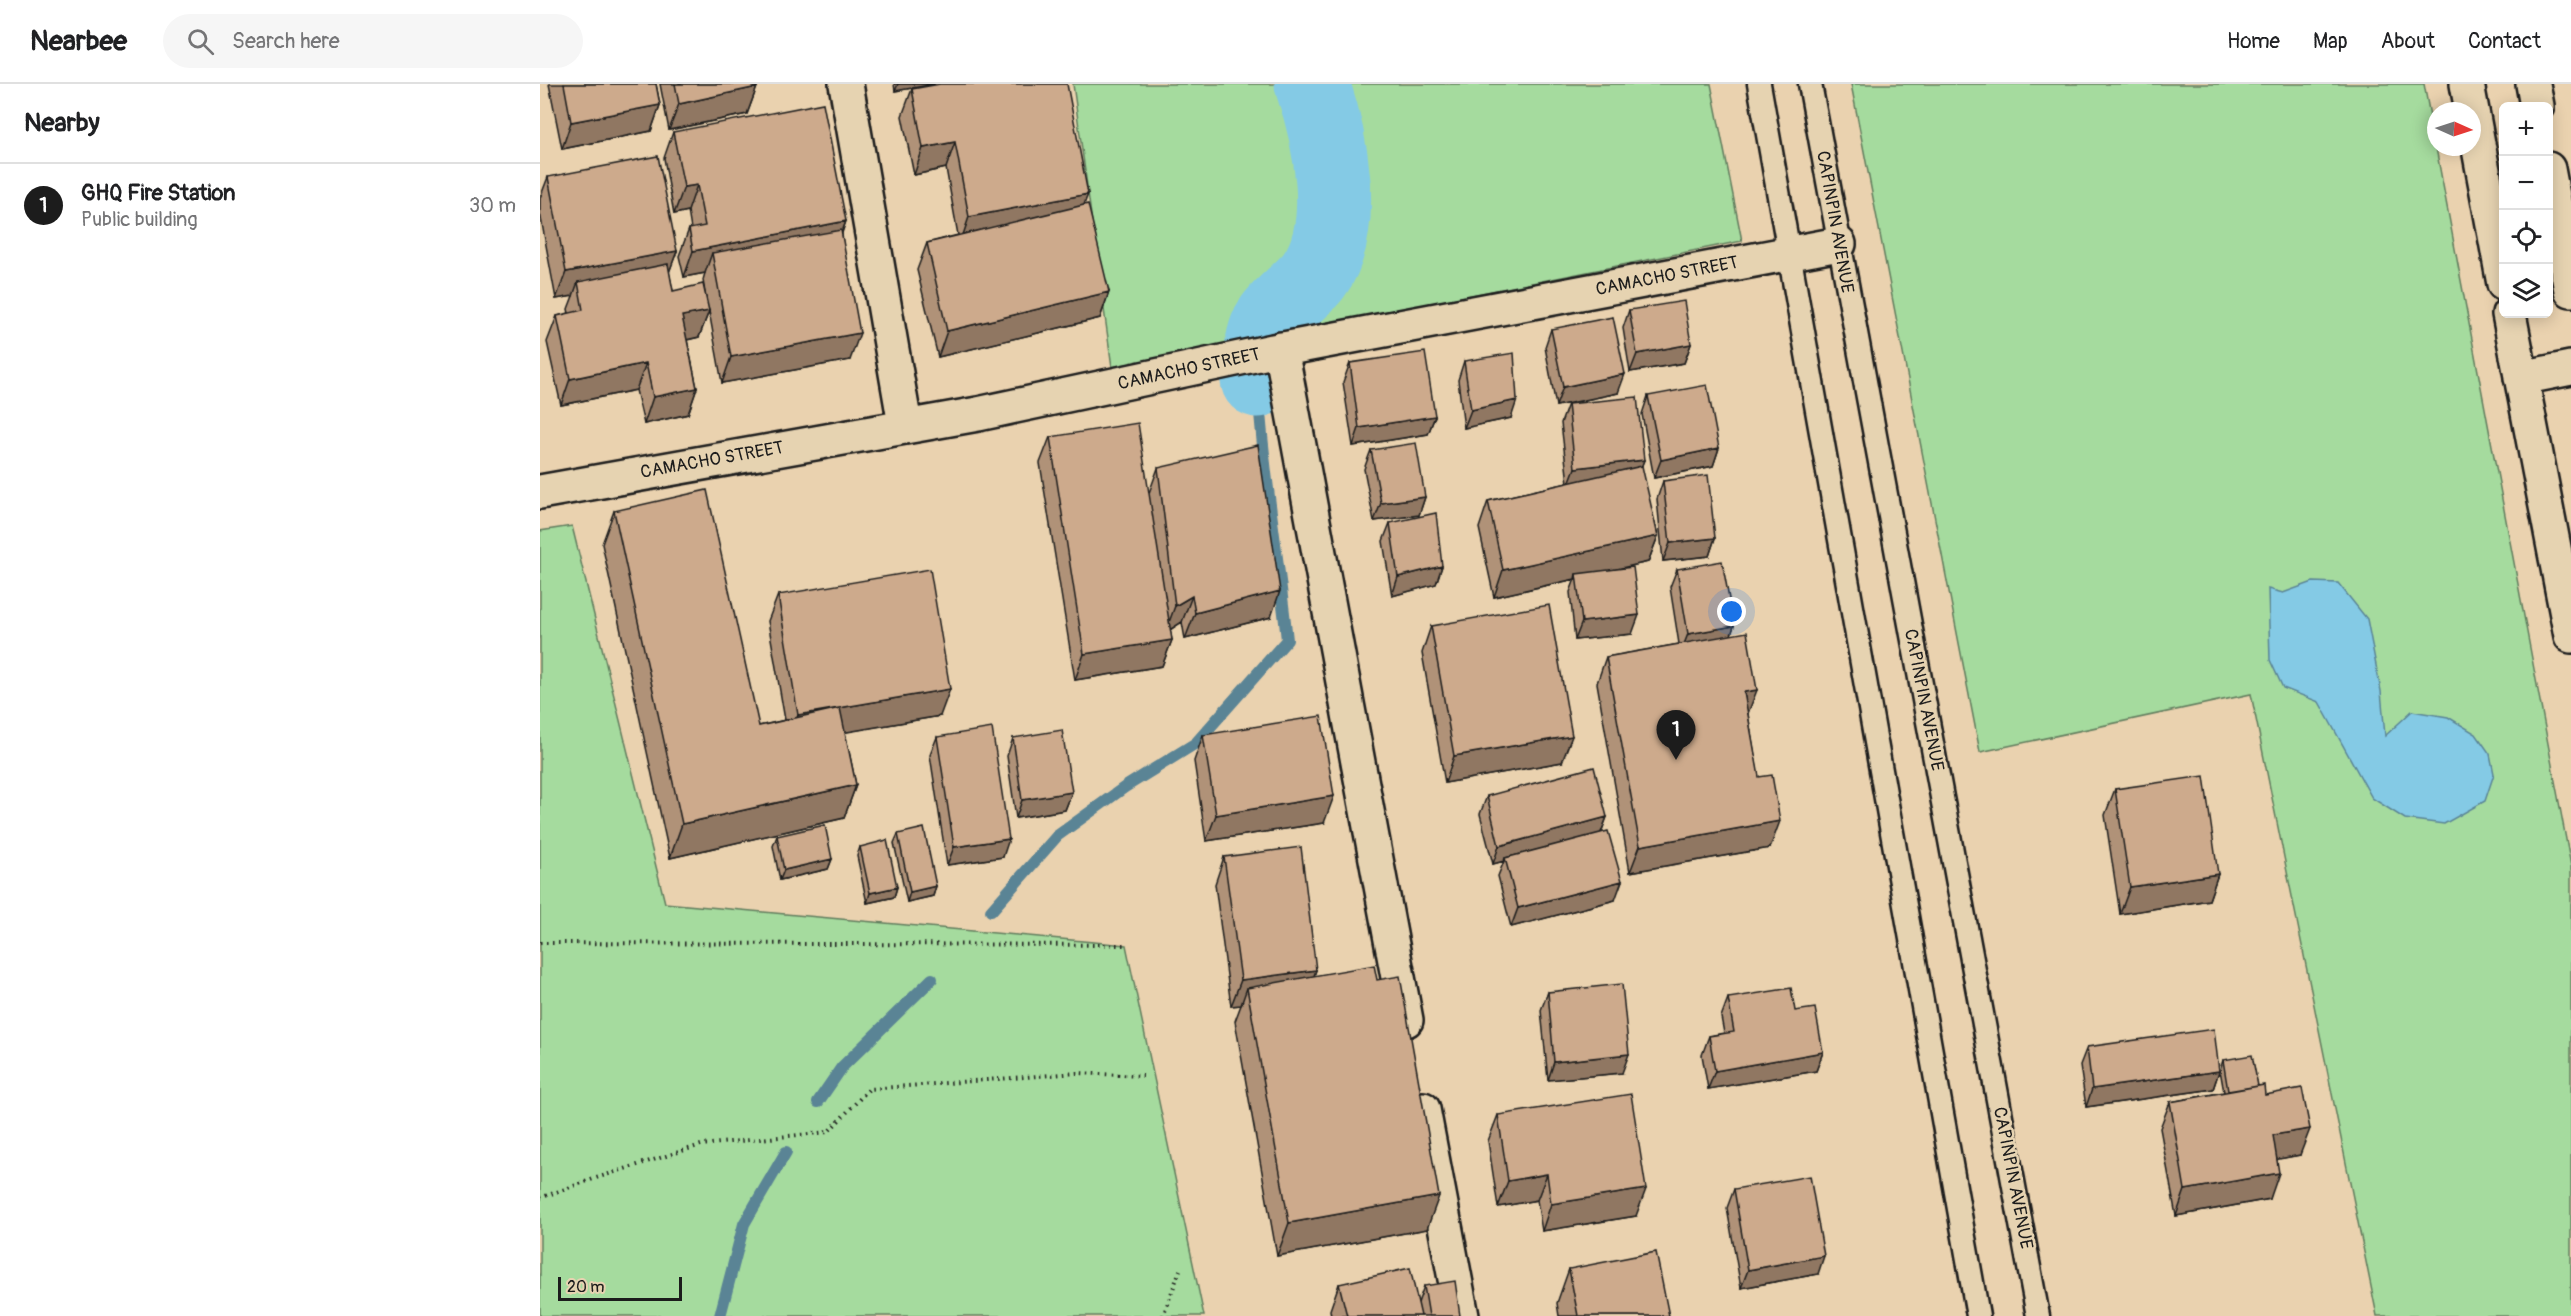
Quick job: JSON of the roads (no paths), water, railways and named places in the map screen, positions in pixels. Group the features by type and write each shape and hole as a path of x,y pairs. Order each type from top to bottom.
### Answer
{"street":[{"path":"846,84 905,425"},
{"path":"2467,84 2500,264"},
{"path":"2533,84 2536,102"},
{"path":"2553,186 2566,229 2571,290"},
{"name":"CAMACHO STREET","path":"540,492 905,425 978,414 1266,352 1839,244"},
{"path":"2510,318 2571,636"},
{"path":"1266,352 1411,1045"},
{"path":"2521,378 2571,368"},
{"path":"1418,1080 1462,1316"}],"lane":[{"path":"1759,84 1978,1316"},
{"name":"CAPINPIN AVENUE","path":"1810,84 2038,1316"}],"water":[{"path":"2313,582 2338,583 2367,619 2381,691 2385,736 2412,711 2448,717 2476,734 2490,754 2494,774 2485,801 2444,824 2405,819 2372,798 2319,702 2283,688 2270,660 2268,589 2283,593"}],"waterway":[{"path":"1258,380 1268,326 1276,314 1314,275 1325,255 1331,232 1333,181 1330,155 1312,84"},
{"path":"991,911 1057,836 1125,787 1196,743 1287,640 1267,478 1258,380"},
{"path":"818,1102 842,1067 932,979"},
{"path":"720,1316 744,1224 786,1152"}],"place":[{"name":"GHQ Fire Station","path":"1676,760"}]}
